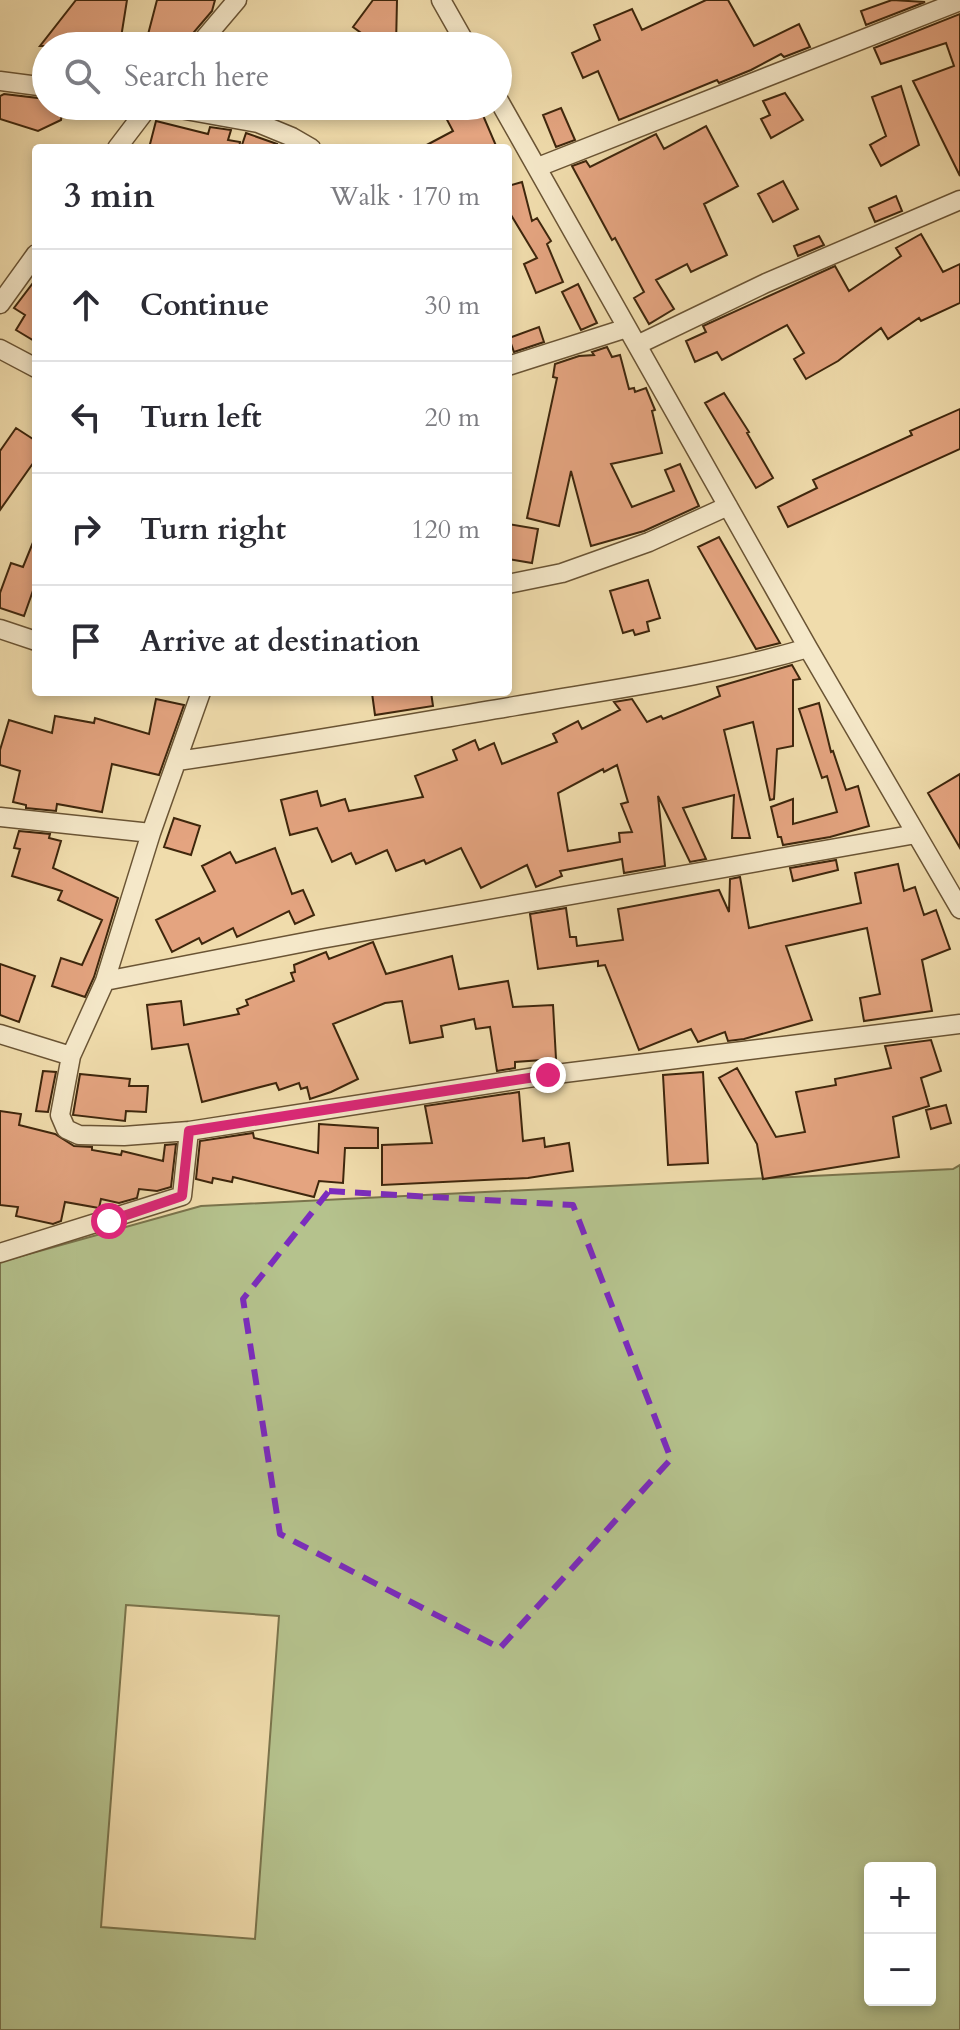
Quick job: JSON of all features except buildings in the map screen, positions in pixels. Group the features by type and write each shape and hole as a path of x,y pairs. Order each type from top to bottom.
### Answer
{"street":[{"path":"210,32 237,0"},
{"path":"441,0 459,32"},
{"path":"538,167 960,1"},
{"path":"0,81 32,85"},
{"path":"120,144 137,120"},
{"path":"237,120 258,123 304,144"},
{"path":"510,120 808,648 960,909"},
{"path":"637,345 766,283 960,200"},
{"path":"0,304 32,260"},
{"path":"512,365 627,328"},
{"path":"0,349 32,366"},
{"path":"512,583 562,573 649,542 728,506"},
{"path":"0,629 32,640"},
{"path":"177,761 305,743 667,681 747,666 808,648"},
{"path":"200,696 151,833 105,981 71,1056 60,1115 66,1129 79,1135 124,1136 189,1131 548,1075 960,1024"},
{"path":"0,817 151,833"},
{"path":"105,981 380,928 916,834"},
{"path":"0,1034 71,1056"},
{"path":"0,1253 182,1196 189,1131"}],"highlighted area":[{"path":"329,1191 573,1205 671,1459 500,1648 280,1534 243,1299"}],"green space":[{"path":"960,1165 960,2030 0,2030 0,1262 201,1206 953,1169","holes":["126,1605 279,1616 255,1939 101,1927"]}],"route":[{"path":"109,1221 182,1196 189,1131 548,1075"}]}
